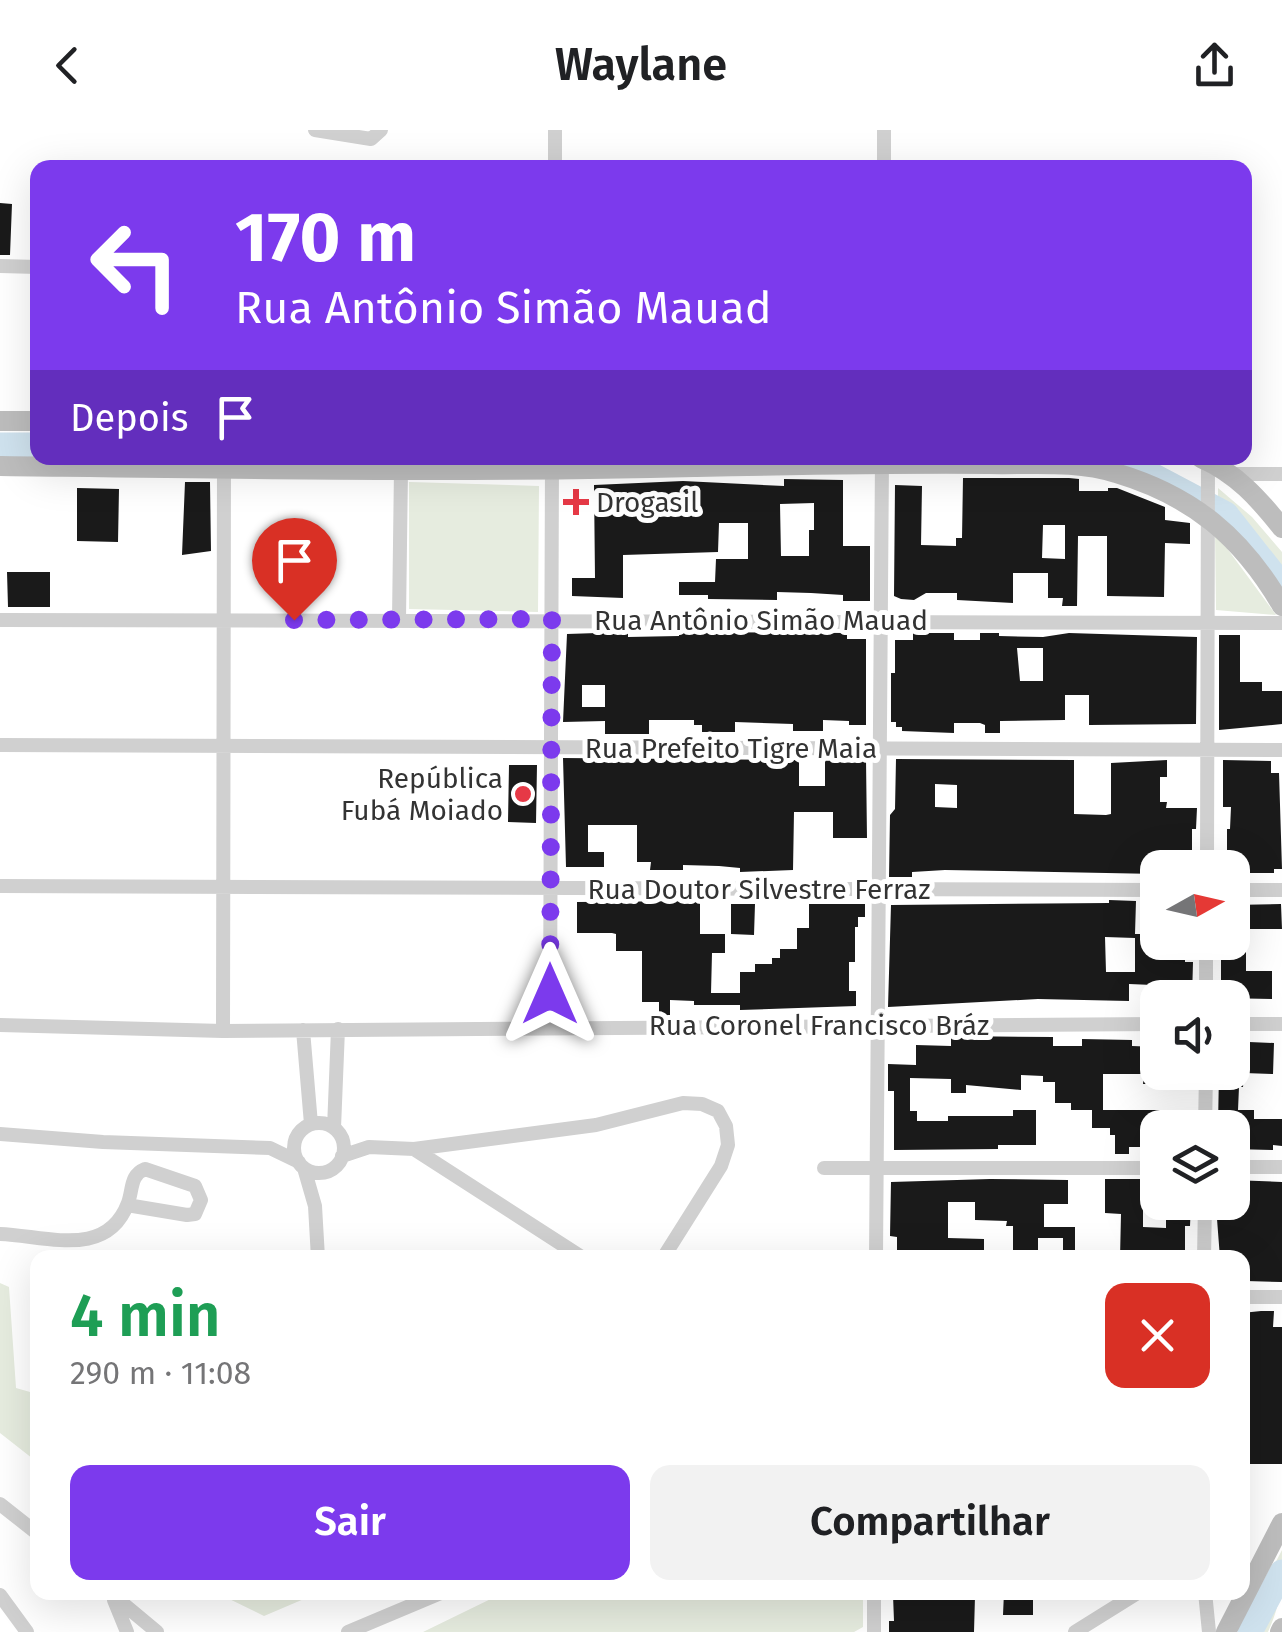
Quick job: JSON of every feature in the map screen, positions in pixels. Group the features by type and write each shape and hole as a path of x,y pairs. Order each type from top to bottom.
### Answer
{"main road":[{"path":"0,421 30,421"},
{"path":"0,466 56,465"},
{"path":"299,465 400,469 522,465"},
{"path":"1040,465 1112,471 1209,512 1254,562 1282,606"},
{"path":"1210,465 1230,474 1260,499 1282,528"},
{"path":"1250,1568 1282,1522"},
{"path":"1226,1632 1238,1600"}],"street":[{"path":"315,130 364,139 377,137 381,130"},
{"path":"555,130 555,160"},
{"path":"884,130 884,160"},
{"path":"0,266 30,266"},
{"path":"224,465 224,1031"},
{"path":"550,1026 552,465"},
{"path":"876,1250 882,465"},
{"path":"1206,465 1207,850"},
{"path":"399,619 400,469"},
{"path":"1230,474 1282,474"},
{"name":"Rua Antônio Simão Mauad","path":"0,620 1282,623"},
{"name":"Rua Prefeito Tigre Maia","path":"0,745 1282,750"},
{"name":"Rua Doutor Silvestre Ferraz","path":"0,886 1140,890"},
{"path":"1250,890 1282,890"},
{"name":"Rua Coronel Francisco Bráz","path":"0,1024 224,1031 1140,1024"},
{"path":"1250,1024 1282,1024"},
{"path":"315,1206 326,1172 342,1156 344,1148 336,1130 338,1029"},
{"path":"303,1030 311,1124"},
{"path":"342,1156 369,1146 414,1149 596,1125 683,1103 702,1104 718,1111 726,1126 728,1146 721,1166 668,1250"},
{"path":"270,1148 319,1122 360,1138 369,1146"},
{"path":"0,1134 270,1148 301,1165 326,1172"},
{"path":"298,1134 294,1143 315,1206 318,1250"},
{"path":"414,1149 570,1250"},
{"path":"1250,1167 1282,1167"},
{"path":"824,1168 1140,1168"},
{"path":"0,1234 96,1238 112,1229 127,1205 134,1178 145,1169 195,1186 201,1200 195,1214 187,1215 127,1205"},
{"path":"1204,1250 1205,1220"},
{"path":"1250,1297 1282,1297"},
{"path":"0,1504 30,1528"},
{"path":"0,1596 27,1632"},
{"path":"113,1600 127,1632"},
{"path":"118,1600 158,1632"},
{"path":"348,1632 424,1600"},
{"path":"874,1600 874,1632"},
{"path":"1075,1632 1126,1600"},
{"path":"1206,1600 1209,1632"}],"shaded area":[{"path":"409,482 539,486 538,612 409,609"},
{"path":"1218,488 1252,517 1282,552 1282,591 1218,513"},
{"path":"1215,532 1276,615 1216,610"},
{"path":"0,1283 9,1287 16,1388 30,1392 30,1457 0,1433"},
{"path":"1282,1550 1280,1592 1268,1632 1239,1632"},
{"path":"231,1600 302,1600 264,1616"},
{"path":"489,1600 863,1600 863,1627 854,1632 423,1632"}],"building":[{"path":"0,203 12,204 10,255 0,255"},
{"path":"963,478 1079,479 1079,491 1117,488 1165,507 1165,520 1190,523 1190,544 1165,543 1164,597 1107,596 1107,536 1078,536 1077,606 1062,606 1063,598 1048,598 1048,573 1013,573 1013,603 957,600 957,593 926,593 914,600 894,596 895,485 922,486 921,545 956,546 956,538 962,538","holes":["1043,525 1065,525 1065,559 1042,558"]},
{"path":"784,479 843,480 843,546 870,546 870,601 843,601 843,595 811,593 777,592 777,600 679,595 679,582 715,582 716,559 748,559 748,523 719,523 718,552 623,555 623,598 572,596 572,578 595,578 594,485 683,481 784,486","holes":["814,503 814,530 809,530 809,556 781,556 780,504"]},
{"path":"185,482 210,482 211,551 182,555"},
{"path":"77,488 119,489 118,542 77,541"},
{"path":"7,572 50,572 50,607 8,607"},
{"path":"628,632 628,637 679,636 679,632 847,633 847,639 866,639 866,725 823,720 823,731 793,731 793,724 735,722 735,732 702,732 702,725 694,725 694,720 649,720 649,734 605,734 605,721 563,722 567,634","holes":["582,685 605,685 605,707 582,707"]},
{"path":"913,633 954,633 954,640 980,640 980,633 1197,637 1196,724 1089,725 1089,695 1065,695 1065,720 1000,721 1000,733 985,733 985,725 980,723 954,723 954,733 902,731 896,722 891,722 891,673 895,673 895,640 913,640","holes":["1017,648 1043,648 1043,681 1020,681"]},
{"path":"1219,635 1240,635 1240,682 1262,682 1262,691 1282,691 1282,724 1219,730"},
{"path":"563,758 799,760 799,786 825,786 825,759 866,759 867,838 833,838 833,812 794,812 793,870 740,872 740,868 683,865 683,870 650,870 651,862 637,862 637,825 588,825 588,852 604,852 604,867 566,867"},
{"path":"896,759 1074,760 1074,814 1106,815 1111,814 1111,763 1167,760 1167,777 1160,777 1160,802 1167,802 1166,808 1197,808 1192,850 1140,850 1140,874 945,870 889,877 890,815 895,809","holes":["935,784 957,785 957,808 935,807"]},
{"path":"1223,760 1271,761 1271,773 1279,773 1282,869 1250,873 1250,850 1227,850 1231,807 1223,807"},
{"name":"República Fubá Moiado","path":"509,765 537,765 536,823 508,822"},
{"path":"700,901 700,934 725,934 725,953 712,953 711,993 740,993 740,972 755,972 755,964 772,964 772,958 780,958 780,949 797,949 797,928 809,928 809,904 865,904 865,917 858,917 855,927 855,962 849,962 849,991 856,991 856,1006 740,1010 740,1005 694,1005 694,1001 670,1000 670,1017 659,1017 659,1002 642,1002 642,951 616,951 616,934 577,933 577,902"},
{"path":"1136,901 1135,934 1140,934 1140,960 1193,962 1192,980 1140,980 1140,984 1129,984 1129,1001 1038,999 888,1007 891,905","holes":["1105,937 1135,938 1135,972 1106,972"]},
{"path":"731,904 755,904 754,935 731,934"},
{"path":"1281,904 1282,929 1250,929 1250,905"},
{"path":"1221,960 1246,960 1246,971 1272,971 1272,999 1250,999 1250,980 1221,980"},
{"path":"951,1036 1053,1037 1053,1046 1082,1046 1082,1039 1132,1040 1132,1046 1140,1046 1140,1074 1103,1074 1103,1110 1140,1110 1140,1147 1129,1147 1129,1154 1115,1154 1115,1135 1110,1135 1110,1128 1092,1128 1092,1110 1071,1110 1071,1103 1055,1103 1055,1082 1043,1082 1043,1076 1021,1075 1021,1090 966,1085 966,1093 951,1093 951,1079 910,1078 910,1111 917,1111 917,1121 948,1121 948,1116 1013,1116 1013,1110 1036,1110 1036,1145 894,1150 894,1091 888,1091 888,1064 916,1065 916,1045 951,1046"},
{"path":"1250,1042 1274,1043 1273,1074 1250,1073"},
{"path":"1219,1090 1239,1090 1238,1110 1218,1110"},
{"path":"1250,1110 1254,1110 1254,1119 1282,1119 1282,1146 1273,1145 1273,1150 1250,1149"},
{"path":"1105,1179 1140,1179 1143,1227 1166,1228 1166,1220 1190,1220 1190,1226 1185,1226 1185,1250 1120,1250 1121,1214 1105,1213"},
{"path":"1068,1180 1068,1204 1044,1204 1044,1227 1075,1227 1075,1250 1063,1250 1063,1238 1038,1238 1038,1250 1013,1250 1013,1226 1006,1226 1007,1221 975,1220 975,1202 948,1202 948,1238 984,1239 984,1250 897,1250 897,1237 890,1236 891,1182"},
{"path":"1250,1181 1282,1182 1282,1282 1250,1281 1250,1250 1219,1250 1217,1220 1250,1220"},
{"path":"1274,1311 1273,1327 1282,1327 1282,1464 1250,1464 1250,1312"},
{"path":"893,1600 975,1600 974,1632 889,1632 889,1621 894,1621"},
{"path":"1004,1600 1033,1600 1033,1615 1003,1615"}],"waterway":[{"path":"0,445 30,445"},
{"path":"1133,465 1226,514 1282,585"},
{"path":"1250,1632 1282,1572"}],"place":[{"name":"Drogasil","path":"576,502"},
{"name":"República Fubá Moiado","path":"523,794"}],"route":[{"path":"294,620 552,619 550,994"}]}
